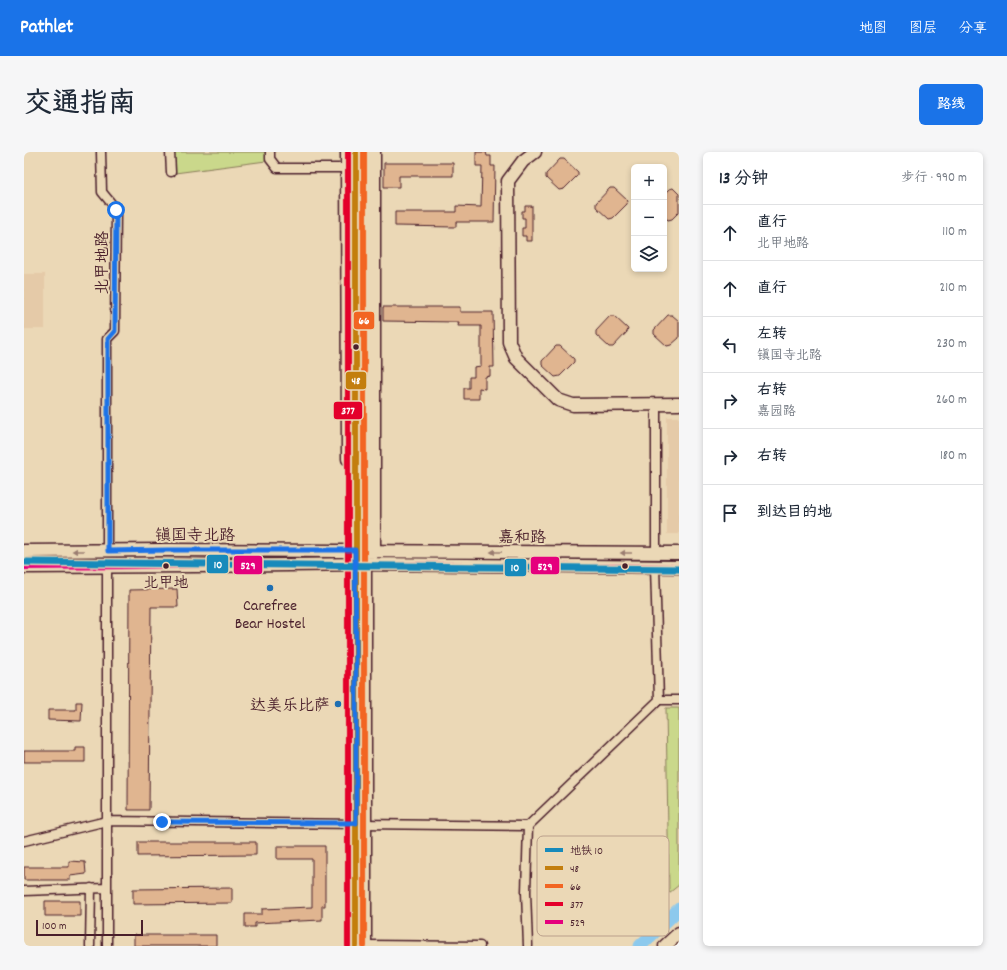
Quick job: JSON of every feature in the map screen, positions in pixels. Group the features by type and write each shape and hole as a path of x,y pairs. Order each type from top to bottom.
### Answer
{"street":[{"name":"北甲地路","path":"101,152 102,192 116,210 115,331 108,339 108,551"},
{"path":"170,152 172,172"},
{"path":"270,152 270,159 277,168 347,168"},
{"path":"347,152 361,551"},
{"path":"356,152 361,551"},
{"path":"365,152 361,551 360,823 362,946 480,946"},
{"path":"361,551 374,152"},
{"path":"535,152 522,162 508,181 509,342 516,358 558,400 574,404 679,404"},
{"path":"656,404 656,553"},
{"name":"镇国寺北路","path":"24,551 361,551"},
{"name":"嘉和路","path":"361,551 679,553"},
{"name":"镇国寺北路","path":"24,567 361,564"},
{"name":"嘉和路","path":"361,564 679,567"},
{"path":"107,567 107,946"},
{"path":"655,567 659,700"},
{"path":"528,946 526,892 528,826 659,700 679,700"},
{"path":"24,841 107,821 528,826"},
{"path":"90,946 91,888"},
{"path":"24,890 107,888"},
{"path":"665,946 679,933"}],"shaded area":[{"path":"24,274 45,274 45,329 24,329"},
{"path":"667,417 679,417 679,534 667,534"}],"green space":[{"path":"174,152 266,152 266,161 175,173"},
{"path":"666,708 679,708 679,885 669,893"}],"building":[{"path":"476,152 486,152 487,156 491,156 491,166 495,166 494,222 456,222 456,227 395,226 395,212 456,212 456,206 481,207 482,166 476,166"},
{"path":"560,159 564,159 578,172 578,175 564,189 559,190 546,178 546,174"},
{"path":"384,163 453,163 453,176 399,176 399,187 384,187"},
{"path":"610,188 614,188 628,201 627,204 613,218 609,219 596,207 596,203"},
{"path":"673,188 679,194 679,212 672,219 668,220 667,191"},
{"path":"525,206 532,206 532,241 526,241 526,236 522,236 522,228 525,228 525,218 522,218 522,211 525,211"},
{"path":"383,307 460,307 460,312 493,312 494,367 490,367 490,376 485,377 485,389 479,388 479,399 464,399 464,388 469,388 469,377 474,377 474,367 481,366 481,326 458,326 459,322 383,321"},
{"path":"668,315 672,315 679,321 679,338 671,345 667,346 654,334 654,330"},
{"path":"610,316 614,316 628,329 613,347 609,347 596,335 596,331"},
{"path":"556,346 560,346 574,359 574,362 560,376 555,377 542,365 542,361"},
{"path":"177,589 178,607 151,607 149,810 128,810 129,590"},
{"path":"76,702 82,702 81,721 48,720 48,710 76,710"},
{"path":"75,747 85,747 85,762 24,762 24,751 75,751"},
{"path":"138,842 256,842 256,855 138,856"},
{"path":"277,846 325,846 325,906 322,906 322,920 255,923 255,927 245,927 245,914 262,914 262,909 312,907 312,859 277,859"},
{"path":"69,861 85,862 86,874 70,876 70,880 24,880 24,867 69,867"},
{"path":"232,888 232,903 133,904 133,889"},
{"path":"45,901 80,901 80,916 45,916"},
{"path":"134,935 216,935 216,946 134,946"}],"waterway":[{"path":"669,918 679,909"},
{"path":"640,946 651,936"}],"metro line":[{"name":"10","path":"24,562 679,569"}],"transit line":[{"name":"377","path":"348,152 348,946"},
{"name":"48","path":"356,152 356,946"},
{"name":"66","path":"364,152 364,946"},
{"name":"529","path":"24,567 366,564 679,567"}],"place":[{"name":"北甲地","path":"166,566"},
{"name":"Carefree Bear Hostel","path":"270,588"},
{"name":"达美乐比萨","path":"338,704"}],"route":[{"path":"116,210 115,331 108,339 108,551 355,550 356,823 162,822"}]}
